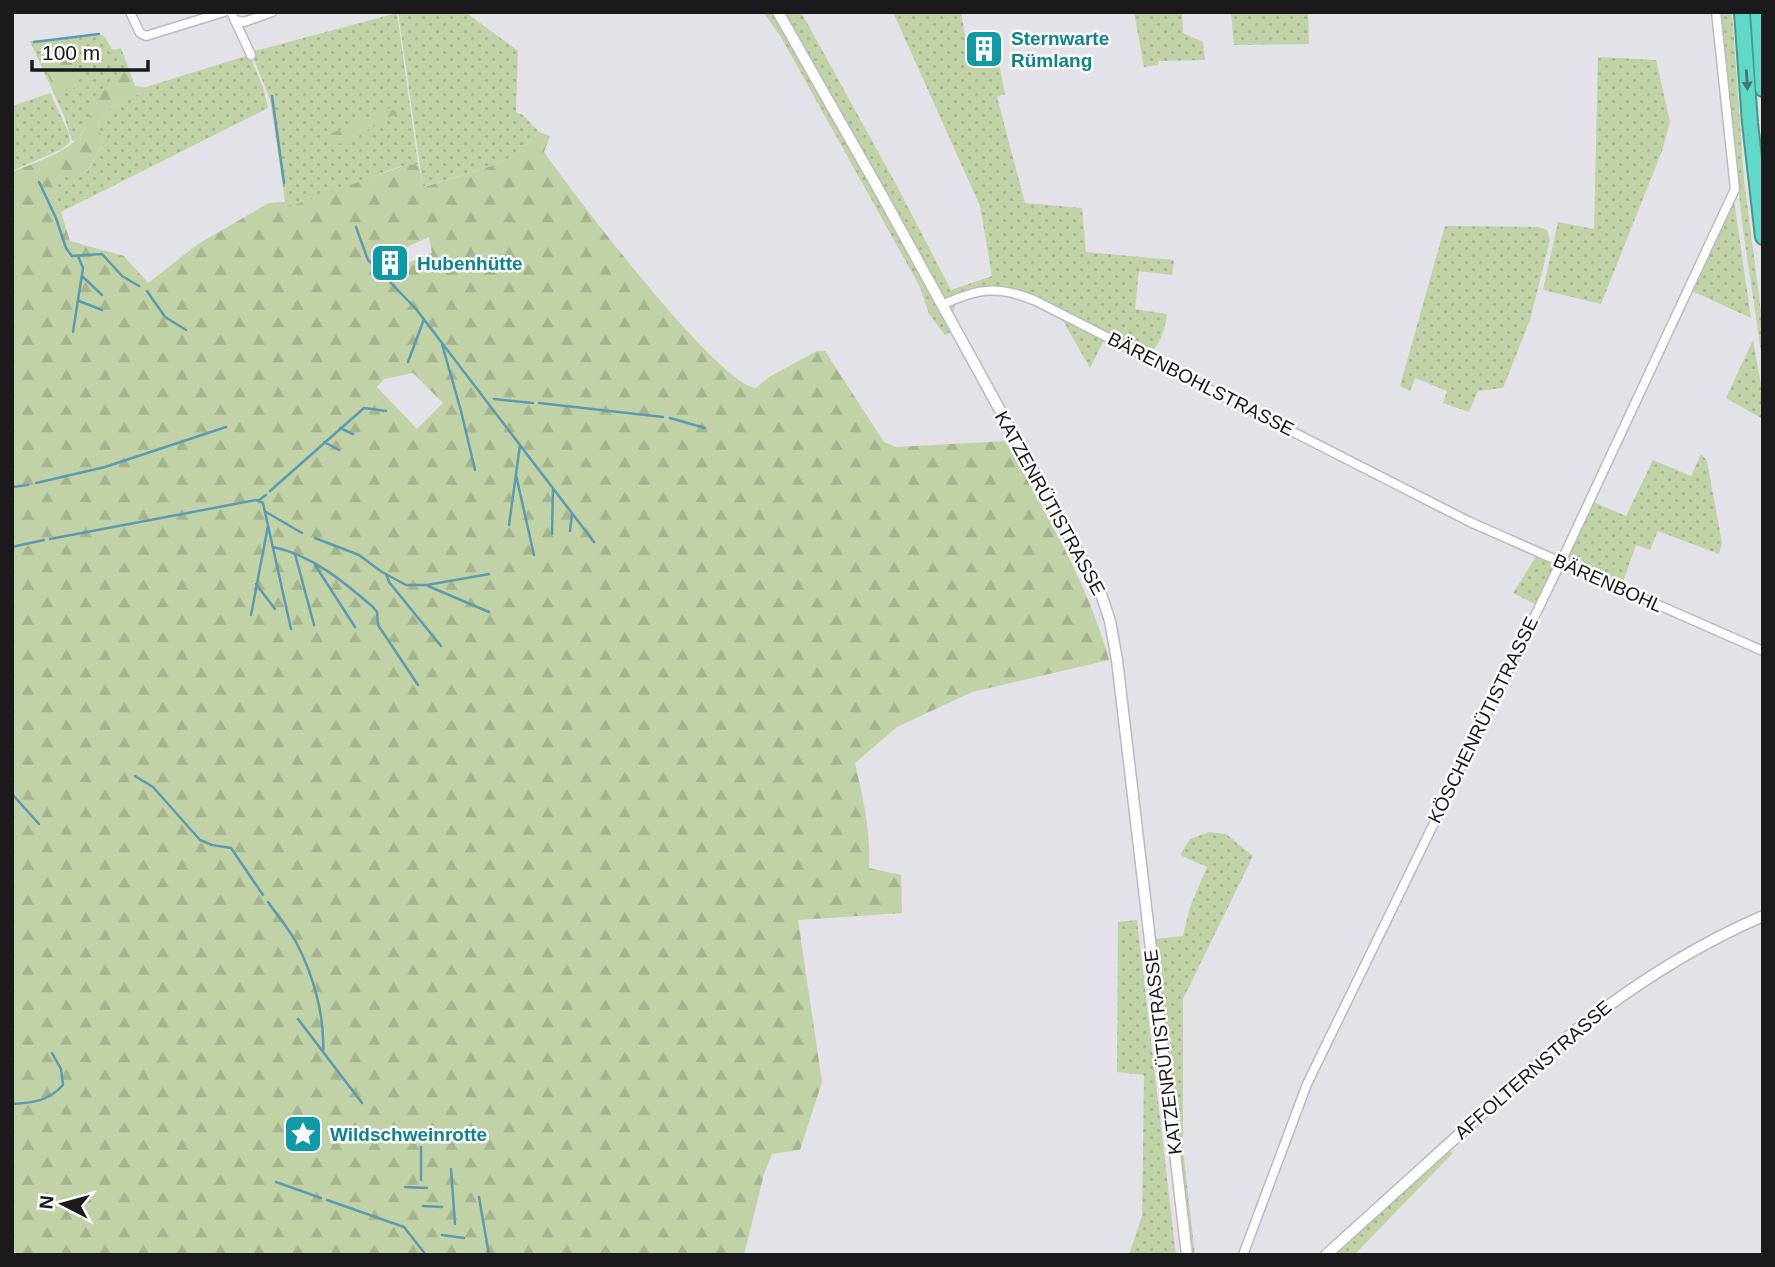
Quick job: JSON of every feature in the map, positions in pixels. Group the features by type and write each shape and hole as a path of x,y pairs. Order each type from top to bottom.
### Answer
{"highway":[{"path":"1742,12 1750,123 1763,237"},
{"path":"1758,12 1763,89"}],"street":[{"path":"130,12 140,33 146,36 224,12"},
{"path":"233,16 244,22 272,12"},
{"name":"KATZENRÜTISTRASSE","path":"778,12 1101,594 1110,621 1117,660 1187,1255"},
{"name":"KÖSCHENRÜTISTRASSE","path":"1242,1255 1307,1084 1560,562 1735,189 1716,12"},
{"path":"233,16 251,55"},
{"name":"BÄRENBOHLSTRASSE","path":"942,305 979,290 1017,293 1455,514"},
{"name":"BÄRENBOHL","path":"1455,514 1763,650"},
{"name":"AFFOLTERNSTRASSE","path":"1326,1255 1596,1013 1683,955 1763,916"}],"green space":[{"path":"398,12 465,12 518,51 516,112 523,115 539,132 515,155 495,165 423,187"},
{"path":"763,12 801,12 951,290 992,276 980,206 893,12 961,12 965,35 992,31 1005,94 997,97 1025,203 1082,208 1086,252 1174,260 1172,275 1139,271 1135,309 1167,314 1157,346 1149,354 1107,334 1090,368 1062,319 1020,298 998,294 980,295 956,304 953,313 960,327 945,335 929,314 920,287 781,37"},
{"path":"1134,12 1182,12 1183,33 1203,42 1205,60 1159,61 1158,65 1144,67"},
{"path":"1231,12 1308,12 1309,44 1234,45"},
{"path":"1719,12 1732,12 1744,179 1763,327 1763,365 1743,230"},
{"path":"397,13 418,164 393,169 286,208 270,99 251,52"},
{"path":"103,35 113,50 121,48 128,67 93,106 88,123 77,140 72,141 64,116 30,41"},
{"path":"249,55 263,87 268,108 61,212 51,180 87,172 103,143 98,122 112,106 137,95 146,87"},
{"path":"1598,57 1656,60 1670,122 1662,151 1601,304 1543,290 1558,222 1594,229"},
{"path":"73,58 80,84 70,91 55,91 46,70 56,60"},
{"path":"128,67 135,86 146,87 137,95 112,106 98,122 103,143 86,173 51,180 70,241 124,256 148,283 198,244 269,203 285,202 286,208 406,165 418,164 424,187 495,165 515,155 539,132 550,136 544,152 646,284 710,355 737,378 756,388 769,377 817,351 825,351 884,442 896,447 1006,441 1064,548 1089,603 1109,660 972,692 897,727 855,763 868,828 869,868 901,875 902,913 798,920 822,1082 800,1150 772,1154 764,1174 744,1255 12,1255 12,172 48,158 73,143 83,131 99,94","holes":["429,237 432,253 386,272 381,259","413,373 443,403 417,429 377,387 384,379"]},
{"path":"50,93 69,133 70,142 62,149 12,171 12,106"},
{"path":"388,108 398,112 346,143 329,144 324,137"},
{"path":"1734,200 1751,318 1690,290"},
{"path":"1445,226 1538,227 1547,230 1550,240 1530,320 1503,388 1478,391 1469,412 1443,403 1447,391 1415,378 1410,391 1400,386"},
{"path":"1753,340 1763,397 1763,419 1726,398"},
{"path":"1701,454 1707,461 1722,543 1719,554 1658,531 1650,550 1636,545 1622,585 1565,560 1593,502 1626,516 1653,460 1691,476"},
{"path":"1537,555 1555,563 1535,604 1513,593"},
{"path":"1209,832 1226,834 1253,856 1183,999 1183,1149 1195,1255 1190,1255 1154,939 1183,936 1190,907 1207,867 1180,855 1190,839"},
{"path":"1137,920 1176,1255 1129,1255 1142,1216 1144,1075 1117,1072 1118,922"},
{"path":"1448,1150 1453,1153 1354,1255 1334,1255"}],"waterway":[{"path":"34,42 99,34"},
{"path":"272,96 284,183"},
{"path":"39,182 56,218 66,248 72,256 102,254 122,276 139,286"},
{"path":"356,227 368,260 381,272"},
{"path":"73,332 83,268 78,256"},
{"path":"82,276 102,295"},
{"path":"387,279 416,309 594,542"},
{"path":"147,291 165,317 186,330"},
{"path":"79,301 102,310"},
{"path":"408,362 424,319"},
{"path":"442,344 475,470"},
{"path":"494,399 533,403"},
{"path":"539,403 663,417"},
{"path":"270,491 364,408 386,411"},
{"path":"670,418 705,428"},
{"path":"36,483 105,467 226,427"},
{"path":"340,428 353,434"},
{"path":"324,442 339,450"},
{"path":"509,525 520,445"},
{"path":"516,475 534,555"},
{"path":"12,487 28,485"},
{"path":"552,534 553,488"},
{"path":"258,501 266,495"},
{"path":"50,539 256,500 263,503 291,629"},
{"path":"266,512 302,533"},
{"path":"570,531 572,513"},
{"path":"251,615 268,526"},
{"path":"315,538 359,555 406,585 427,585 489,574"},
{"path":"12,547 44,540"},
{"path":"273,547 314,563 339,579 373,607 377,612 378,625 418,685"},
{"path":"295,554 314,625"},
{"path":"315,565 355,627"},
{"path":"386,574 389,582 441,646"},
{"path":"256,584 275,609"},
{"path":"428,586 489,612"},
{"path":"135,776 153,787 200,840 231,848 263,895"},
{"path":"12,794 39,824"},
{"path":"268,902 293,937 308,968 320,1010 323,1052"},
{"path":"298,1019 362,1103"},
{"path":"12,1104 40,1100 52,1095 63,1085 61,1069 52,1053"},
{"path":"421,1147 421,1180"},
{"path":"451,1169 455,1224"},
{"path":"276,1182 321,1198"},
{"path":"405,1187 427,1188"},
{"path":"479,1197 489,1255"},
{"path":"327,1200 404,1227 426,1255"},
{"path":"423,1206 442,1207"},
{"path":"442,1235 464,1238"}],"place":[{"name":"Sternwarte Rümlang","path":"984,49"},
{"name":"Hubenhütte","path":"390,263"},
{"name":"Wildschweinrotte","path":"303,1134"}]}
